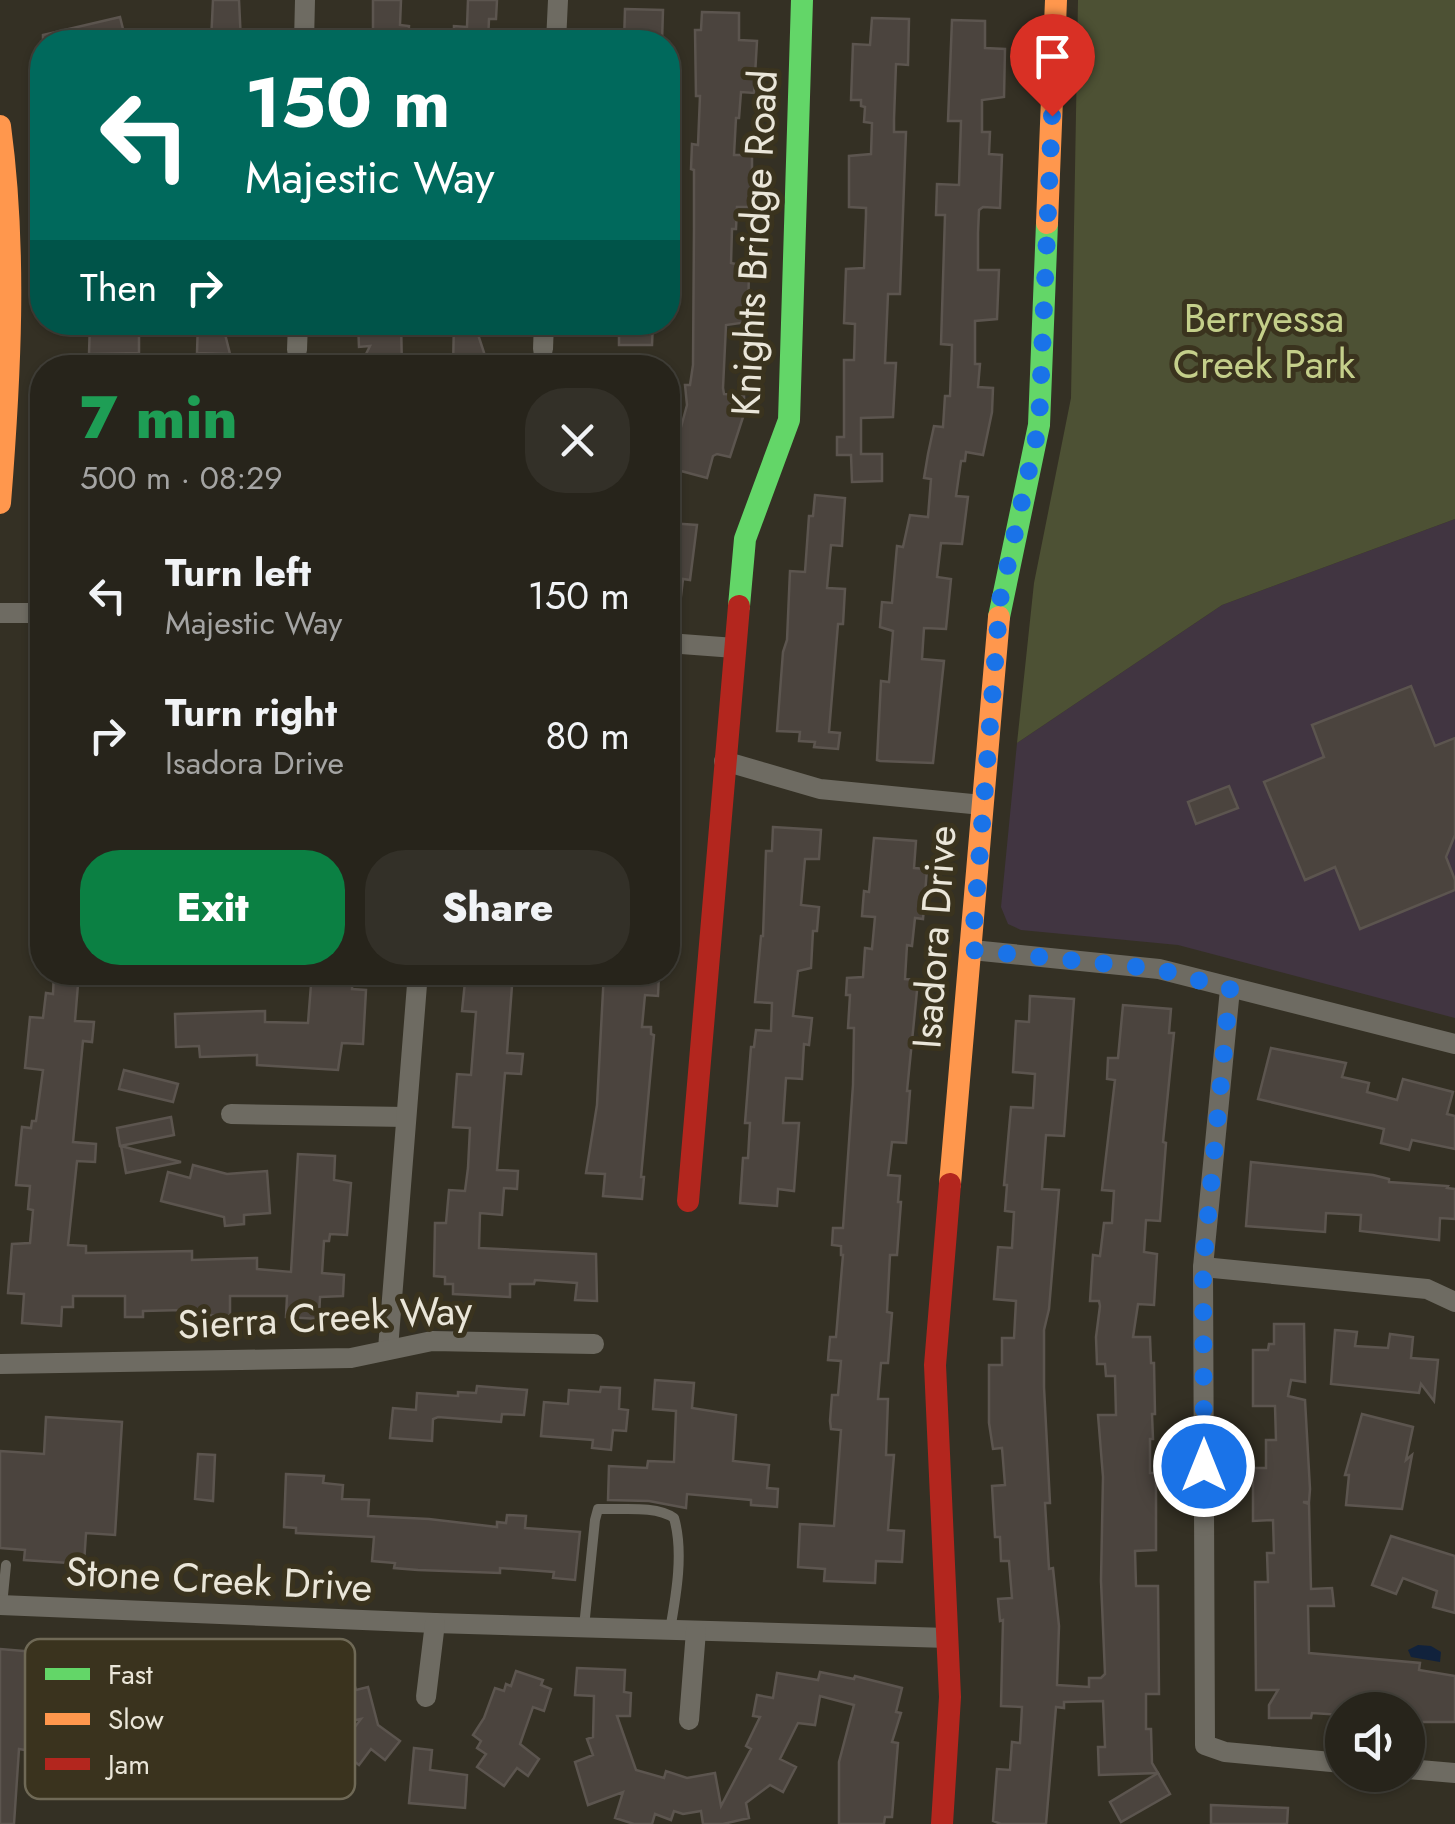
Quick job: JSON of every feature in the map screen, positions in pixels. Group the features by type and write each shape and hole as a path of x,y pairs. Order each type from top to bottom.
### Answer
{"street":[{"path":"304,30 305,0"},
{"path":"557,30 558,0"},
{"name":"Knights Bridge Road","path":"688,1201 745,539 789,420 802,0"},
{"name":"Isadora Drive","path":"942,1824 950,1697 935,1365 1000,600 1039,425 1056,0"},
{"path":"0,126 13,237 0,502"},
{"path":"297,350 298,335"},
{"path":"543,348 544,335"},
{"path":"0,613 30,613"},
{"path":"680,644 734,648"},
{"path":"724,761 820,790 982,804"},
{"path":"972,950 1158,969 1455,1044"},
{"path":"388,1349 417,985"},
{"path":"1230,989 1203,1268 1204,1745 1225,1752 1325,1761"},
{"path":"231,1114 406,1117"},
{"path":"1203,1268 1427,1290 1455,1302"},
{"name":"Sierra Creek Way","path":"0,1364 352,1358 432,1341 594,1344"},
{"name":"Stone Creek Drive","path":"1,1605 435,1624 948,1638"},
{"path":"426,1697 435,1624"},
{"path":"689,1720 696,1630"},
{"path":"1425,1770 1455,1773"}],"lane":[{"path":"584,1628 586,1580 598,1509 666,1512 674,1518 678,1530 676,1588 670,1630"},
{"path":"1,1605 6,1565"}],"shaded area":[{"path":"1455,519 1455,1018 1178,945 1021,930 1008,924 1001,907 1017,743 1222,605"}],"green space":[{"name":"Berryessa Creek Park","path":"1078,0 1455,0 1455,519 1222,605 1017,743 1034,583 1071,398"}],"water":[{"path":"1418,1645 1441,1652 1440,1662 1411,1657 1408,1650"}],"building":[{"path":"213,0 239,0 240,30 212,30"},
{"path":"373,0 401,0 400,25 409,26 409,30 373,30"},
{"path":"468,0 497,0 496,19 489,19 489,30 454,30 454,26 467,27"},
{"path":"625,9 663,10 662,30 624,30"},
{"path":"702,12 739,13 739,40 757,41 754,93 741,92 734,155 752,155 752,207 737,207 731,263 749,267 748,322 726,325 723,388 724,394 744,395 744,414 730,457 713,456 707,478 680,471 680,431 687,405 685,385 690,385 693,365 691,169 692,144 698,145 700,96 696,96 695,30 701,30"},
{"path":"120,17 123,30 64,30"},
{"path":"872,18 909,19 908,65 896,64 894,119 894,132 906,132 900,294 888,294 885,363 896,363 893,417 861,418 861,454 882,454 882,481 852,482 851,455 837,455 837,437 844,437 844,360 854,360 855,324 844,323 846,269 864,268 866,208 849,207 849,156 871,154 872,123 864,122 865,107 861,100 851,100 853,44 870,45"},
{"path":"952,20 985,21 985,48 1005,49 1004,97 982,100 982,132 990,132 989,154 1002,155 1000,208 979,210 978,233 978,270 999,270 997,319 975,321 975,364 980,364 978,387 993,388 992,412 983,455 966,452 965,461 961,461 956,496 968,497 962,544 941,543 937,577 951,579 946,629 924,628 922,659 944,661 933,763 880,761 877,760 881,681 889,682 893,631 880,627 882,602 892,603 897,546 903,547 910,515 928,517 931,479 924,478 928,454 934,426 943,427 945,396 950,396 952,345 941,344 945,215 936,215 937,184 959,185 961,121 948,121"},
{"path":"90,335 139,335 139,353 89,354"},
{"path":"198,335 225,335 230,354 197,353"},
{"path":"359,335 401,335 402,355 366,355 370,346 359,347"},
{"path":"454,335 478,335 485,355 453,355"},
{"path":"619,335 652,335 652,345 619,345"},
{"path":"815,495 845,498 842,546 831,545 827,588 845,589 843,624 838,624 829,732 840,733 838,749 799,741 800,732 777,731 790,571 805,572 809,516 813,516"},
{"path":"680,524 697,525 690,580 683,579 680,604"},
{"path":"1411,686 1435,746 1455,738 1455,835 1446,857 1455,890 1360,929 1335,867 1305,880 1264,782 1324,757 1312,725"},
{"path":"1229,786 1238,808 1196,824 1188,802"},
{"path":"773,827 821,830 819,859 805,859 801,905 819,907 811,968 798,971 793,1016 812,1018 809,1045 804,1044 802,1079 786,1078 783,1123 799,1123 794,1191 778,1189 777,1206 740,1203 743,1158 748,1158 750,1123 745,1123 751,1047 756,1030 771,1031 772,1003 755,1002 763,936 766,851 772,851"},
{"path":"874,838 916,841 914,868 927,869 923,919 915,918 912,946 907,945 905,979 918,980 906,1143 892,1142 888,1175 900,1176 901,1202 897,1255 890,1255 887,1312 892,1313 888,1363 881,1363 878,1399 888,1399 886,1455 894,1455 888,1530 904,1531 902,1562 876,1561 875,1583 824,1581 825,1569 798,1567 800,1524 834,1526 841,1430 831,1429 830,1421 832,1395 838,1395 841,1361 828,1360 830,1337 836,1337 843,1255 841,1246 832,1245 833,1228 843,1228 853,1085 854,1028 848,1028 850,995 846,995 847,978 863,977 865,948 872,949 875,917 862,916 864,891 869,892"},
{"path":"53,985 78,985 75,1021 94,1022 92,1042 83,1041 73,1142 96,1144 95,1162 77,1161 68,1245 86,1246 86,1253 192,1251 192,1260 257,1258 257,1269 291,1272 298,1154 335,1156 334,1180 351,1183 347,1235 330,1234 329,1241 324,1241 322,1273 344,1275 343,1296 320,1297 319,1319 286,1317 287,1296 230,1296 230,1315 183,1316 183,1310 143,1311 143,1317 125,1317 125,1296 73,1296 73,1307 62,1307 61,1326 22,1323 24,1294 8,1293 12,1244 30,1243 33,1210 28,1209 30,1186 16,1185 22,1127 31,1128 32,1121 36,1121 43,1070 25,1068 30,1017 43,1018 46,993 53,994"},
{"path":"311,985 352,985 352,989 366,990 363,1044 342,1043 338,1070 257,1065 257,1055 200,1057 199,1046 176,1047 175,1014 265,1011 265,1022 308,1023"},
{"path":"465,985 512,985 507,1053 523,1054 521,1074 505,1073 497,1170 518,1171 517,1189 504,1188 502,1215 480,1213 479,1248 596,1254 597,1301 575,1300 577,1283 535,1280 534,1284 510,1284 510,1297 453,1294 453,1284 445,1284 445,1277 434,1276 435,1223 446,1223 449,1190 465,1191 468,1168 470,1128 453,1127 457,1074 471,1075 476,1012 462,1011"},
{"path":"603,985 658,985 658,996 645,995 642,1027 651,1027 654,1035 642,1199 603,1196 605,1174 586,1173 597,1105"},
{"path":"1030,996 1074,999 1064,1136 1046,1135 1042,1189 1059,1190 1044,1330 1050,1503 1045,1503 1049,1569 1053,1568 1059,1626 1057,1685 1089,1687 1089,1678 1105,1674 1101,1581 1103,1477 1098,1415 1116,1415 1115,1376 1106,1376 1105,1364 1097,1364 1100,1306 1099,1301 1090,1301 1093,1255 1100,1256 1104,1223 1112,1223 1114,1191 1102,1190 1115,1080 1107,1079 1108,1058 1118,1058 1123,1005 1171,1009 1169,1033 1174,1033 1160,1221 1146,1220 1144,1252 1157,1254 1154,1305 1138,1304 1133,1337 1150,1337 1154,1363 1150,1473 1156,1473 1156,1550 1135,1551 1136,1586 1158,1586 1159,1694 1146,1694 1146,1729 1151,1729 1152,1763 1158,1773 1099,1775 1098,1747 1105,1747 1103,1701 1064,1702 1064,1708 1056,1707 1046,1824 1001,1824 993,1821 997,1769 1010,1770 1012,1742 1020,1743 1022,1707 1001,1706 1003,1620 1000,1621 998,1599 1012,1598 1009,1561 1001,1561 1000,1537 995,1537 992,1486 1005,1485 1002,1448 993,1449 989,1423 989,1365 1002,1365 1002,1338 1014,1338 1016,1301 994,1299 998,1247 1012,1248 1014,1212 1005,1211 1004,1185 1011,1107 1033,1108 1035,1074 1013,1072 1016,1021 1029,1022"},
{"path":"1271,1048 1346,1063 1342,1077 1369,1083 1367,1092 1397,1100 1403,1079 1453,1092 1447,1114 1455,1116 1455,1149 1412,1140 1409,1150 1381,1143 1384,1129 1258,1099"},
{"path":"124,1070 178,1084 173,1102 119,1089"},
{"path":"171,1117 174,1135 120,1146 117,1128"},
{"path":"121,1146 181,1162 126,1173"},
{"path":"1251,1162 1373,1175 1389,1182 1448,1186 1455,1189 1455,1219 1440,1218 1439,1240 1360,1231 1361,1215 1326,1213 1325,1232 1246,1226"},
{"path":"193,1165 227,1174 267,1171 270,1213 244,1215 244,1224 225,1226 224,1217 161,1201 168,1172 190,1178"},
{"path":"1274,1324 1304,1324 1305,1382 1291,1380 1288,1396 1305,1400 1310,1489 1309,1502 1303,1502 1309,1504 1311,1589 1332,1588 1334,1606 1308,1606 1309,1653 1420,1663 1419,1670 1455,1676 1455,1722 1425,1722 1425,1692 1325,1692 1325,1714 1312,1713 1311,1718 1269,1718 1269,1705 1278,1690 1256,1690 1255,1582 1268,1582 1267,1553 1274,1553 1273,1520 1253,1521 1253,1468 1266,1468 1266,1440 1276,1440 1275,1406 1253,1406 1253,1350 1268,1350 1269,1344 1274,1344"},
{"path":"1335,1330 1357,1332 1355,1346 1388,1348 1390,1334 1413,1337 1411,1358 1438,1360 1434,1401 1421,1384 1419,1393 1331,1384"},
{"path":"655,1380 694,1383 692,1408 736,1415 733,1461 769,1465 767,1488 778,1489 777,1507 751,1505 751,1500 687,1494 686,1508 649,1501 608,1500 609,1466 647,1468 648,1461 674,1462 676,1411 653,1409"},
{"path":"477,1386 527,1390 524,1415 502,1414 501,1422 438,1417 433,1419 432,1441 390,1438 393,1408 416,1410 417,1393 458,1396 458,1392 476,1393"},
{"path":"601,1387 620,1388 619,1409 628,1410 626,1431 613,1430 611,1450 592,1448 593,1440 541,1436 544,1402 568,1404 569,1390 600,1392"},
{"path":"1362,1414 1413,1427 1402,1509 1346,1505 1349,1475 1345,1475"},
{"path":"46,1417 122,1422 115,1535 86,1533 84,1564 24,1560 25,1550 0,1548 0,1451 44,1454"},
{"path":"198,1454 215,1455 213,1501 195,1499"},
{"path":"286,1474 324,1476 323,1483 343,1485 342,1499 369,1500 368,1516 497,1527 497,1522 506,1523 507,1515 526,1516 525,1528 580,1532 575,1580 553,1578 554,1572 500,1568 500,1573 418,1570 372,1561 374,1537 296,1533 296,1528 284,1527"},
{"path":"1391,1536 1455,1556 1455,1613 1433,1607 1437,1591 1403,1578 1396,1594 1372,1585"},
{"path":"0,1649 25,1651 25,1750 19,1749 14,1824 0,1824"},
{"path":"577,1668 625,1670 624,1692 631,1693 630,1716 617,1716 636,1770 664,1778 666,1771 687,1778 715,1773 721,1806 751,1749 746,1746 760,1717 753,1716 757,1695 773,1698 777,1673 818,1680 820,1672 854,1679 855,1676 902,1688 896,1712 901,1713 892,1742 898,1743 892,1817 885,1817 884,1824 839,1824 839,1762 854,1705 820,1696 815,1725 798,1723 780,1759 796,1767 783,1792 770,1785 746,1803 749,1818 703,1824 701,1811 674,1811 671,1820 655,1814 652,1824 615,1818 623,1792 588,1805 575,1762 593,1755 587,1739 593,1737 594,1696 575,1695"},
{"path":"516,1671 543,1680 541,1685 551,1689 544,1711 533,1707 520,1744 539,1759 528,1776 517,1768 504,1786 477,1767 486,1754 477,1748 481,1741 473,1735 495,1688 504,1691 506,1684 511,1686"},
{"path":"355,1687 356,1690 368,1687 378,1725 400,1741 385,1760 371,1749 359,1765 355,1762 355,1727 361,1719 355,1720"},
{"path":"414,1748 432,1750 430,1770 467,1775 465,1808 409,1803"},
{"path":"1158,1773 1170,1794 1121,1822 1110,1802"},
{"path":"1211,1805 1288,1808 1287,1824 1211,1824"}],"traffic: fast":[{"path":"739,606 745,539 789,420 802,0"},
{"path":"999,617 1039,425 1047,223"}],"traffic: slow":[{"path":"1047,223 1056,0"},
{"path":"0,126 10,267 7,409 0,503"},
{"path":"950,1184 999,617"}],"traffic: jam":[{"path":"688,1201 739,606"},
{"path":"942,1824 950,1697 935,1365 950,1184"}],"route":[{"path":"1052,116 1039,425 1000,600 972,950 1158,969 1230,989 1203,1268 1204,1466"}]}
